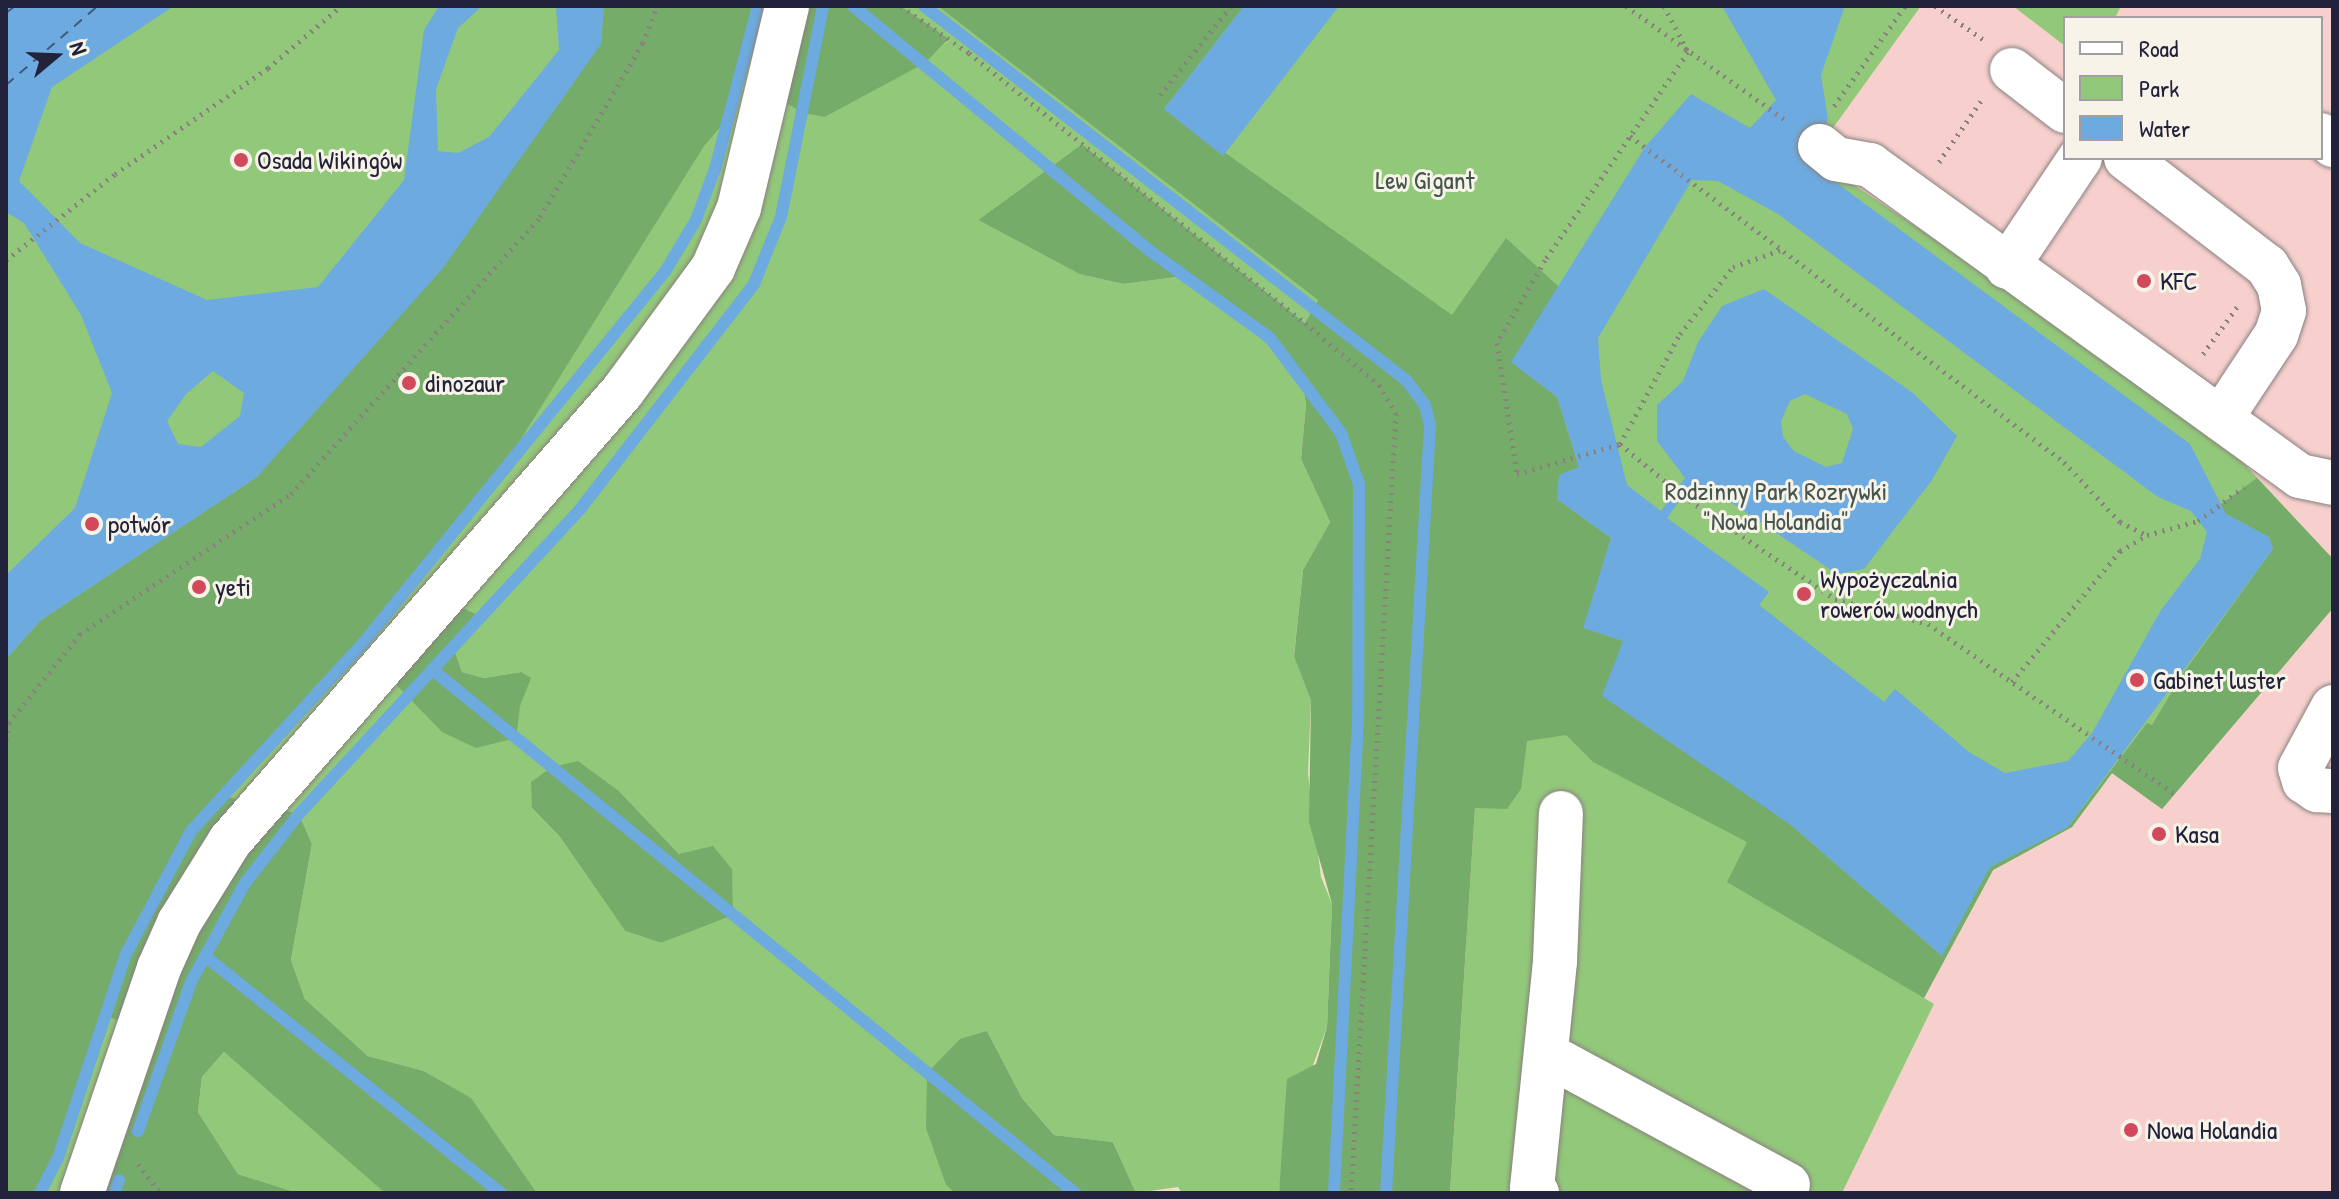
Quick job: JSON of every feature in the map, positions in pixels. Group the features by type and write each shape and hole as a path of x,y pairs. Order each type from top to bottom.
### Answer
{"street":[{"path":"82,1193 159,968 179,923 230,841 595,424 713,268 739,208 787,6"},
{"path":"2012,70 2063,109"},
{"path":"1824,130 1836,159 1870,165 2300,476 2333,483"},
{"path":"2007,267 2079,160"},
{"path":"2129,160 2267,266 2279,285 2284,311 2276,335 2221,418"},
{"path":"2333,707 2300,768 2304,781 2317,790 2333,791"},
{"path":"1537,1193 1532,1188 1546,1054 1561,813"},
{"path":"1546,1054 1788,1185"}],"path":[{"path":"6,260 115,174 268,68 341,6"},
{"path":"6,740 9,723 80,634 291,494 530,229 643,43 657,6"},
{"path":"901,6 969,53 1305,323 1379,385 1396,413 1351,1193"},
{"path":"1160,95 1231,6"},
{"path":"1626,6 1768,108"},
{"path":"1664,6 1688,52"},
{"path":"1824,130 1905,6"},
{"path":"1688,52 1545,260 1497,343 1517,474 1620,444 1680,334 1733,267 1783,249"},
{"path":"1630,136 2064,462 2120,522 2147,535"},
{"path":"2198,361 2244,297"},
{"path":"1620,444 1676,491 1835,599 1928,624 2124,755 2174,794"},
{"path":"2012,682 2120,551 2147,535 2198,521 2220,505"}],"shaded area":[{"path":"1921,6 2013,6 2063,41 2063,160 2323,160 2323,16 2103,16 2109,6 2333,6 2333,559 2257,478 1812,156"},
{"path":"2333,608 2333,1193 1842,1193 1934,1004 1924,998 1993,870 2072,827 2112,772 2162,809"}],"green space":[{"path":"6,6 787,6 825,117 924,63 949,40 901,6 1921,6 1812,157 2035,306 2236,455 2333,559 2333,608 2162,809 2112,773 2072,827 1993,870 1924,998 1934,1004 1842,1193 1450,1193 1475,807 1318,300 1305,323 1082,144 978,220 1079,274 1123,284 1185,276 1270,338 1301,376 1306,404 1301,459 1330,522 1303,570 1294,655 1311,701 1308,774 1321,877 1332,904 1327,1027 1284,1144 1279,1193 1182,1193 1178,1187 1136,1193 1113,1142 1054,1135 1022,1098 987,1031 946,1185 954,1193 537,1193 470,1098 424,1071 368,1056 305,999 291,960 312,844 299,814 139,1026 82,1193 6,1193","holes":["482,617 454,649 462,672 484,678 520,672 516,738 411,696 382,670","620,792 679,854 733,914 661,943 625,931 560,837 532,808"]},
{"path":"604,6 758,6 735,110 704,146 486,495 364,642 224,796 299,814 312,844 291,960 305,999 368,1056 424,1071 471,1098 537,1193 385,1193 224,1052 202,1077 198,1112 238,1174 298,1193 82,1193 138,1026 105,1016 58,1158 34,1193 6,1193 6,659 41,620 257,477 601,44"},
{"path":"787,6 901,6 949,39 925,63 825,117 803,113 767,91"},
{"path":"938,6 1244,6 1164,109 1452,315 1506,238 1559,287 1512,362 1557,397 1579,467 1557,499 1611,538 1584,627 1623,641 1791,825 1941,955 1990,867 2068,827 2147,723 2152,725 2184,672 2273,549 2269,537 2226,514 2220,505 2257,478 2333,559 2333,608 2162,809 2112,773 2072,827 1993,870 1924,998 1727,882 1747,842 1593,762 1566,735 1527,741 1521,789 1507,809 1475,808 1450,1193 1279,1193 1287,1079 1316,1064 1327,1027 1332,904 1309,822 1311,701 1294,656 1303,570 1330,522 1301,459 1306,404 1301,376 1270,338 1185,276 1123,284 1079,274 978,220 1082,144 1305,323 1318,300"},
{"path":"2013,6 2121,6 2116,16 2063,16 2063,44"},
{"path":"445,600 482,617 454,649 462,672 484,678 521,672 531,678 520,706 516,738 476,748 442,732 382,670"},
{"path":"578,761 620,792 679,854 713,846 732,869 733,915 661,943 625,931 560,837 532,808 531,782 552,767"},
{"path":"987,1031 1022,1098 1054,1135 1113,1142 1136,1193 954,1193 946,1185 926,1128 927,1073 960,1039"},
{"path":"224,1052 385,1193 298,1193 238,1174 198,1112 202,1077"}],"water":[{"path":"6,6 174,6 52,87 19,181 80,243 207,300 318,287 404,180 424,30 439,6 482,6 458,28 436,89 438,151 458,153 489,137 559,50 556,6 604,6 601,44 443,268 257,477 41,620 6,659 6,575 75,508 112,393 81,315 24,223 6,212","holes":["213,371 244,393 240,416 201,447 178,444 167,421 186,394"]},
{"path":"1244,6 1339,6 1223,156 1164,109"},
{"path":"1722,6 1845,6 1821,75 1828,120 1803,158 2190,444 2226,514 2269,537 2273,549 2068,827 1990,867 1942,956 1791,825 1602,696 1623,641 1583,628 1611,538 1557,499 1559,475 1579,467 1557,397 1511,362 1645,147 1691,94 1750,128 1776,100","holes":["1692,180 1718,181 1778,214 2158,497 2191,511 2207,532 2200,559 2161,610 2092,733 2068,761 2005,773 1969,752 1895,689 1884,702 1759,605 1769,592 1667,518 1693,483 1711,489 1837,574 1864,569 1932,480 1957,436 1913,393 1764,289 1722,306 1698,342 1683,381 1657,405 1657,441 1685,478 1661,511 1627,485 1601,380 1598,338","1805,394 1847,414 1853,429 1842,463 1826,467 1794,451 1783,437 1781,421 1790,401"]}],"waterway":[{"path":"40,1193 58,1158 126,954 191,831 364,642 666,270 696,220 715,169 758,6"},
{"path":"138,1131 191,982 245,883 299,814 581,508 754,284 781,217 823,6"},
{"path":"853,6 1150,251 1270,338 1341,433 1359,484 1358,719 1334,1193"},
{"path":"924,6 1406,380 1425,405 1430,425 1386,1193"},
{"path":"434,671 1075,1193"},
{"path":"205,956 501,1193"},
{"path":"114,1193 119,1180"}],"ferry route":[{"path":"6,13 15,6"},
{"path":"6,85 98,6"}],"place":[{"name":"Osada Wikingów","path":"241,160"},
{"name":"KFC","path":"2144,281"},
{"name":"dinozaur","path":"409,383"},
{"name":"potwór","path":"92,524"},
{"name":"yeti","path":"199,587"},
{"name":"Wypożyczalnia rowerów wodnych","path":"1804,594"},
{"name":"Gabinet luster","path":"2137,680"},
{"name":"Kasa","path":"2159,834"},
{"name":"Nowa Holandia","path":"2131,1130"}],"park label":[{"name":"Lew Gigant","path":"1425,180"},
{"name":"Rodzinny Park Rozrywki \"Nowa Holandia\"","path":"1776,506"}]}
